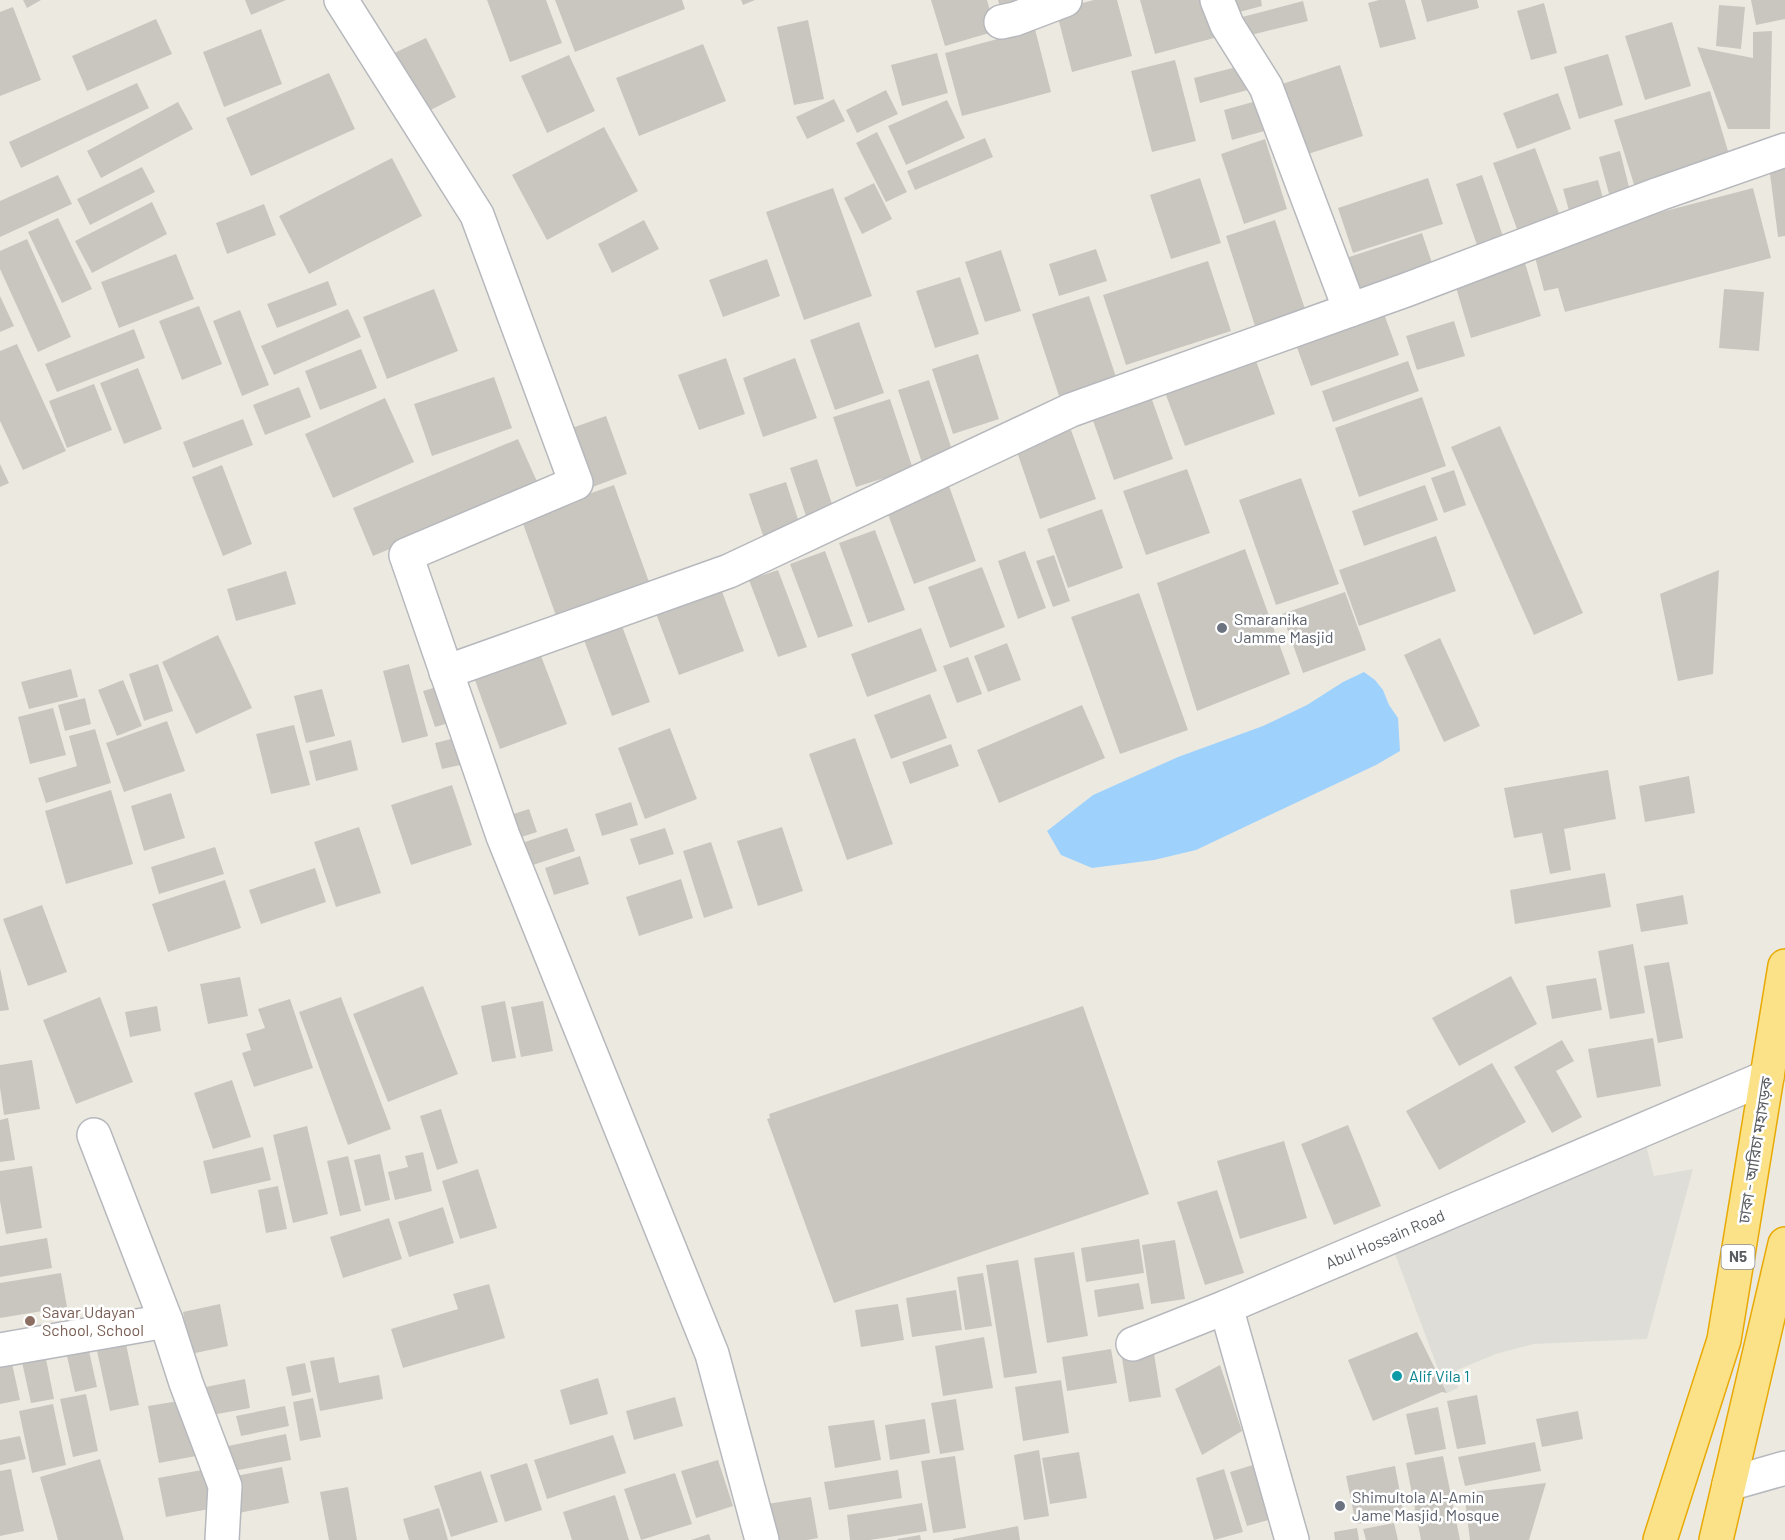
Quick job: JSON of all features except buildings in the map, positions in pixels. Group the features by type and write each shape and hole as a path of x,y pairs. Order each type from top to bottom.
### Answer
{"highway":[{"name":"ঢাকা - আরিচা মহাসড়ক","path":"1660,1540 1724,1340 1785,966"},
{"name":"N5","path":"1716,1540 1785,1244"}],"street":[{"path":"341,0 477,215 576,483 406,555 503,836 712,1354 762,1540"},
{"path":"1001,22 1065,0"},
{"path":"1216,0 1227,25 1266,87 1350,310"},
{"path":"446,672 729,571 1071,410 1785,150"},
{"name":"Abul Hossain Road","path":"1133,1344 1226,1307 1767,1077"},
{"path":"94,1135 166,1321 186,1383 225,1486 222,1540"},
{"path":"1226,1307 1292,1540"},
{"path":"0,1350 166,1321"},
{"path":"1729,1484 1785,1468"}],"shaded area":[{"path":"1644,1137 1654,1176 1693,1169 1647,1339 1534,1344 1496,1354 1457,1370 1458,1388 1447,1393 1392,1246"}],"water":[{"path":"1364,672 1383,690 1398,718 1400,751 1376,765 1196,850 1154,860 1092,868 1061,855 1047,831 1093,795 1178,757 1263,726 1307,705 1343,682"}],"place":[{"name":"Smaranika Jamme Masjid","path":"1222,628"},
{"name":"Savar Udayan School, School","path":"30,1321"},
{"name":"Alif Vila 1","path":"1397,1376"},
{"name":"Shimultola Al-Amin Jame Masjid, Mosque","path":"1340,1506"}]}
